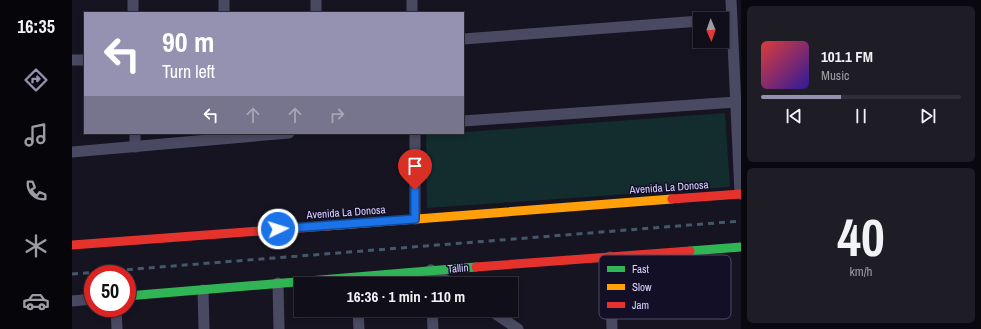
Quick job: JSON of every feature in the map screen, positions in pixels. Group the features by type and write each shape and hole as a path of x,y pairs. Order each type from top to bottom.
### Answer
{"main road":[{"name":"Avenida La Donosa","path":"72,245 740,194"},
{"name":"Tallin","path":"625,255 741,247"},
{"name":"Tallin","path":"380,277 431,270 599,257"},
{"name":"Tallin","path":"136,295 294,282"}],"street":[{"path":"133,0 133,12"},
{"path":"224,0 224,12"},
{"path":"316,0 316,12"},
{"path":"412,0 412,12"},
{"path":"728,12 731,0"},
{"path":"464,39 693,22"},
{"path":"729,37 736,102 740,194"},
{"path":"72,60 84,60"},
{"path":"464,121 736,102"},
{"path":"135,134 135,147"},
{"path":"72,152 135,147 224,136 267,134"},
{"path":"415,134 415,219"},
{"path":"431,270 432,277"},
{"path":"431,270 442,277"},
{"path":"278,283 279,329"},
{"path":"203,290 204,329"},
{"path":"72,301 84,300"},
{"path":"116,317 117,329"},
{"path":"358,317 359,329"},
{"path":"432,317 433,329"},
{"path":"500,317 518,329"},
{"path":"612,319 612,329"}],"green space":[{"path":"725,113 730,187 427,208 426,135 464,134 464,132"}],"railway":[{"path":"72,274 741,221"}],"traffic: fast":[{"path":"690,251 741,247"},
{"path":"136,295 476,267"}],"traffic: slow":[{"path":"327,226 672,199"}],"traffic: jam":[{"path":"672,199 741,194"},
{"path":"72,245 327,226"},
{"path":"636,255 690,251"},
{"path":"476,267 599,258"}],"route":[{"path":"278,229 415,219 415,190"}]}
